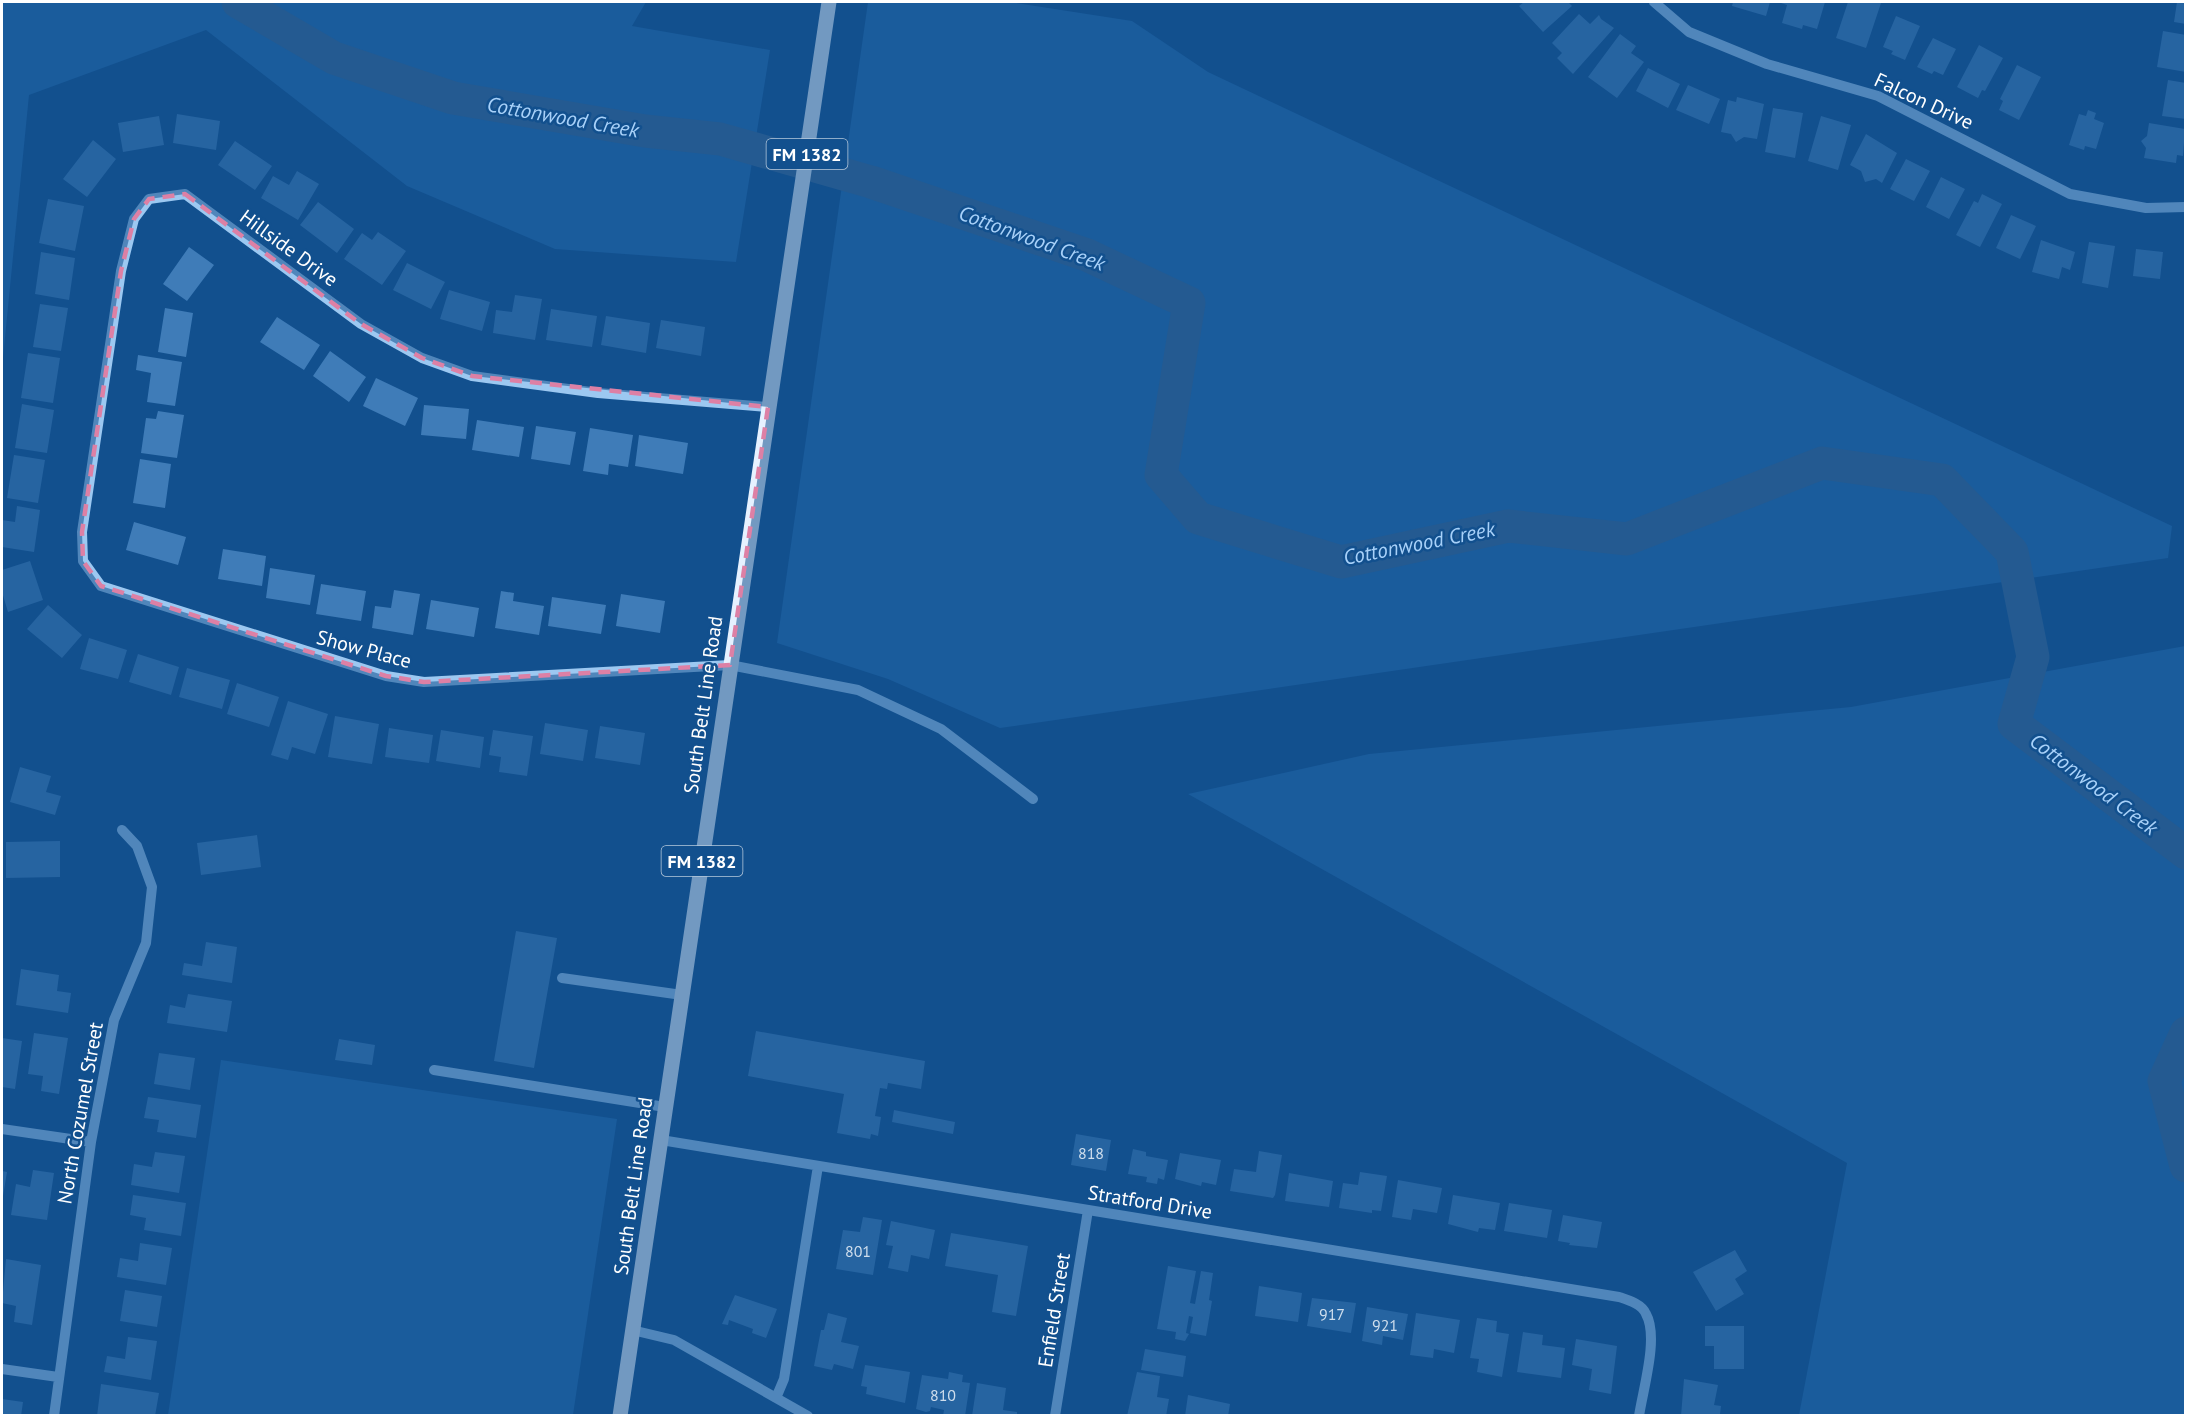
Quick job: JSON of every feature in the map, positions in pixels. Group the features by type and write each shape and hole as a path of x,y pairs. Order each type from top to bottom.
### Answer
{"main road":[{"name":"South Belt Line Road","path":"620,1416 829,2"}],"street":[{"name":"Falcon Drive","path":"1654,2 1689,32 1767,64 1878,96 2070,194 2146,208 2186,207"},
{"name":"Hillside Drive","path":"83,561 82,532 121,271 134,219 149,200 185,194 361,324 422,358 472,376 598,393 768,406"},
{"name":"Show Place","path":"83,561 101,586 386,676 424,682 730,665 858,690 941,729 1033,799"},
{"name":"North Cozumel Street","path":"54,1416 91,1142 114,1020 146,944 152,887 137,846 122,830"},
{"path":"562,978 682,995"},
{"path":"434,1070 666,1107"},
{"path":"2,1129 91,1142"},
{"name":"Stratford Drive","path":"661,1140 1619,1297 1632,1301 1646,1313 1652,1337 1639,1416"},
{"path":"776,1398 784,1380 818,1166"},
{"name":"Enfield Street","path":"1055,1416 1088,1210"},
{"path":"633,1330 674,1340 776,1398 795,1412 808,1416"},
{"path":"2,1369 58,1377"}],"highlighted area":[{"path":"185,194 361,324 422,358 472,376 768,407 730,665 424,682 386,676 101,586 83,561 82,532 121,271 134,219 149,199"}],"shaded area":[{"path":"2,2 646,2 632,26 770,50 736,262 555,249 407,186 206,30 29,95 2,368"},
{"path":"868,2 1010,2 1132,21 1208,72 2172,526 2168,558 1000,728 888,679 777,643"},
{"path":"2185,646 2185,1415 1799,1415 1847,1163 1188,794 1369,754 1851,707"},
{"path":"221,1060 617,1119 573,1415 168,1415"}],"building":[{"path":"1524,2 1568,2 1572,6 1543,32 1519,6"},
{"path":"1733,2 1770,2 1766,16 1732,6"},
{"path":"1778,2 1825,2 1817,29 1803,25 1802,29 1782,23 1787,5"},
{"path":"1848,2 1881,3 1866,48 1836,38"},
{"path":"2177,2 2186,2 2186,24 2174,22"},
{"path":"1579,14 1590,24 1599,15 1614,28 1573,74 1557,58 1562,53 1552,43"},
{"path":"1896,16 1920,26 1905,60 1891,54 1893,51 1883,47"},
{"path":"2163,31 2186,35 2186,72 2157,67"},
{"path":"1620,34 1636,46 1631,53 1644,62 1617,98 1588,77"},
{"path":"1933,38 1956,49 1943,75 1934,71 1932,74 1917,67"},
{"path":"1979,45 2003,58 1985,91 1982,90 1978,98 1957,87"},
{"path":"2017,65 2041,77 2019,120 1999,110 2003,101 2000,99"},
{"path":"1648,68 1680,84 1668,108 1636,91"},
{"path":"2168,80 2186,83 2186,119 2162,116"},
{"path":"1688,85 1720,99 1709,124 1676,110"},
{"path":"1737,97 1764,104 1757,139 1744,137 1736,142 1731,134 1721,132 1728,100 1736,102"},
{"path":"1773,108 1803,113 1795,158 1765,152"},
{"path":"2088,110 2096,113 2094,119 2104,123 2096,149 2085,146 2084,150 2069,145 2079,114 2086,116"},
{"path":"177,114 220,121 216,150 173,143"},
{"path":"159,116 164,145 123,152 118,123"},
{"path":"1821,116 1851,125 1838,170 1808,161"},
{"path":"2149,123 2185,129 2183,156 2177,155 2176,163 2144,158 2146,148 2141,141 2147,136"},
{"path":"1866,134 1897,153 1882,183 1876,179 1865,182 1861,171 1850,165"},
{"path":"93,140 116,159 87,197 63,179"},
{"path":"235,141 272,166 255,190 218,165"},
{"path":"1906,159 1930,171 1914,201 1890,189"},
{"path":"297,171 319,184 298,220 261,198 273,176 289,185"},
{"path":"1941,177 1965,189 1949,219 1926,207"},
{"path":"1982,194 2002,204 1980,247 1956,235 1974,201 1978,203"},
{"path":"48,199 84,206 75,251 39,243"},
{"path":"318,202 354,229 337,253 300,225"},
{"path":"2011,215 2036,226 2020,259 1996,248"},
{"path":"378,232 406,251 382,285 344,259 362,233 372,240"},
{"path":"2041,240 2075,252 2070,270 2062,267 2059,279 2032,272"},
{"path":"2089,242 2115,246 2108,288 2082,283"},
{"path":"189,247 214,265 187,301 163,284"},
{"path":"2136,249 2163,252 2160,279 2133,276"},
{"path":"41,252 75,258 69,300 35,294"},
{"path":"407,263 445,282 431,309 393,290"},
{"path":"449,290 490,302 482,331 440,319"},
{"path":"515,295 542,299 535,340 493,333 496,310 512,312"},
{"path":"40,304 68,308 61,351 33,347"},
{"path":"165,308 193,313 186,357 158,352"},
{"path":"551,309 597,316 592,347 546,340"},
{"path":"606,316 650,323 646,353 601,345"},
{"path":"277,317 320,345 304,370 260,342"},
{"path":"661,320 705,327 701,356 656,348"},
{"path":"330,351 366,377 349,402 313,376"},
{"path":"28,353 60,358 53,403 21,398"},
{"path":"138,355 182,362 175,406 147,402 151,373 136,370"},
{"path":"376,378 418,398 405,426 363,406"},
{"path":"22,404 54,410 47,453 15,448"},
{"path":"424,405 469,409 466,439 421,435"},
{"path":"158,411 184,415 177,458 141,453 146,418 156,419"},
{"path":"477,420 524,427 519,457 472,450"},
{"path":"536,426 576,432 570,465 531,459"},
{"path":"590,428 633,435 628,467 609,464 608,475 583,471"},
{"path":"639,435 688,443 683,474 635,466"},
{"path":"14,455 45,460 38,503 7,498"},
{"path":"140,459 171,464 165,508 133,503"},
{"path":"17,506 40,510 34,552 2,547 2,520 15,522"},
{"path":"134,522 186,537 178,565 126,550"},
{"path":"223,549 266,556 262,586 218,579"},
{"path":"30,561 43,600 8,612 2,592 2,570"},
{"path":"270,568 315,575 310,605 266,598"},
{"path":"321,584 366,591 361,621 316,614"},
{"path":"394,590 420,594 413,635 372,628 375,606 391,608"},
{"path":"501,591 514,593 513,601 544,606 539,635 495,628"},
{"path":"621,594 665,601 660,633 616,626"},
{"path":"552,597 606,605 601,634 548,626"},
{"path":"431,600 479,608 474,637 426,629"},
{"path":"48,605 82,635 62,658 27,629"},
{"path":"89,638 127,650 118,679 80,669"},
{"path":"138,654 179,667 171,695 129,682"},
{"path":"187,668 230,680 222,709 179,697"},
{"path":"237,683 279,697 269,727 227,714"},
{"path":"288,701 328,714 315,754 292,747 288,760 271,755"},
{"path":"335,716 379,724 372,764 328,757"},
{"path":"545,723 588,730 583,761 540,754"},
{"path":"600,726 645,733 640,765 595,758"},
{"path":"389,728 433,735 429,763 385,757"},
{"path":"441,730 484,737 480,768 436,761"},
{"path":"493,730 533,736 527,776 499,772 501,757 489,755"},
{"path":"20,767 51,776 46,792 61,796 55,815 10,802"},
{"path":"257,835 261,867 201,875 197,843"},
{"path":"60,841 60,877 6,878 6,842"},
{"path":"516,931 557,938 534,1068 494,1061"},
{"path":"206,942 237,947 232,983 182,975 184,963 202,966"},
{"path":"21,969 59,975 57,991 71,993 68,1013 16,1005"},
{"path":"188,994 232,1001 227,1032 167,1023 170,1005 185,1008"},
{"path":"756,1031 925,1061 921,1089 888,1083 887,1089 880,1088 875,1116 881,1117 878,1136 871,1134 870,1139 837,1133 844,1094 748,1076"},
{"path":"34,1033 68,1038 59,1094 41,1091 43,1076 28,1074"},
{"path":"2,1038 22,1041 15,1089 2,1087"},
{"path":"339,1039 375,1045 372,1065 335,1060"},
{"path":"159,1053 195,1058 190,1090 154,1084"},
{"path":"148,1097 201,1105 196,1138 157,1132 159,1120 144,1118"},
{"path":"894,1110 955,1122 953,1134 892,1122"},
{"path":"1076,1134 1111,1140 1106,1171 1071,1165"},
{"path":"1133,1149 1146,1152 1146,1156 1168,1160 1164,1180 1158,1178 1157,1184 1146,1182 1147,1177 1128,1174"},
{"path":"1259,1151 1282,1155 1273,1198 1230,1191 1234,1169 1256,1172"},
{"path":"155,1152 185,1156 179,1193 131,1185 134,1164 152,1167"},
{"path":"1180,1153 1221,1160 1216,1185 1202,1182 1201,1186 1175,1179"},
{"path":"33,1170 54,1173 47,1220 11,1215 16,1184 30,1187"},
{"path":"2,1171 7,1172 3,1196 2,1196"},
{"path":"1360,1172 1387,1176 1381,1211 1372,1210 1372,1213 1339,1208 1343,1183 1358,1185"},
{"path":"1289,1173 1333,1181 1329,1207 1285,1201"},
{"path":"1398,1180 1442,1188 1437,1213 1413,1209 1411,1220 1392,1217"},
{"path":"133,1195 186,1203 181,1236 144,1230 146,1218 130,1215"},
{"path":"1453,1195 1500,1203 1495,1230 1479,1228 1478,1232 1448,1224"},
{"path":"1509,1203 1552,1210 1547,1238 1504,1231"},
{"path":"1563,1215 1602,1222 1597,1248 1569,1245 1570,1243 1558,1241"},
{"path":"863,1217 882,1220 873,1275 836,1269 843,1230 860,1232"},
{"path":"891,1221 935,1230 929,1259 911,1255 908,1272 888,1268 893,1246 886,1245"},
{"path":"951,1233 1028,1246 1016,1316 992,1312 998,1275 945,1266"},
{"path":"140,1243 172,1248 166,1285 117,1277 120,1258 138,1261"},
{"path":"1735,1250 1747,1271 1735,1279 1744,1294 1716,1311 1693,1272"},
{"path":"6,1259 41,1265 32,1325 14,1322 16,1306 2,1303"},
{"path":"1168,1266 1196,1271 1190,1303 1195,1304 1201,1271 1213,1273 1209,1300 1212,1301 1206,1336 1190,1333 1193,1317 1189,1316 1186,1333 1189,1334 1185,1341 1175,1339 1176,1332 1157,1329"},
{"path":"1259,1286 1302,1293 1298,1322 1255,1316"},
{"path":"125,1290 162,1296 157,1327 120,1321"},
{"path":"735,1295 777,1309 766,1338 752,1333 753,1329 729,1320 728,1325 722,1324"},
{"path":"1312,1298 1356,1303 1351,1333 1307,1326"},
{"path":"1367,1307 1408,1314 1403,1340 1383,1336 1382,1345 1362,1341"},
{"path":"828,1313 847,1318 841,1342 859,1346 853,1369 834,1364 832,1370 814,1366 821,1330 824,1330"},
{"path":"1416,1313 1460,1320 1454,1353 1434,1349 1433,1358 1410,1355"},
{"path":"1477,1318 1497,1321 1496,1332 1509,1334 1502,1377 1477,1372 1479,1359 1470,1358"},
{"path":"1705,1326 1744,1326 1744,1369 1714,1369 1714,1346 1705,1346"},
{"path":"1523,1332 1543,1335 1542,1345 1565,1348 1561,1378 1517,1372"},
{"path":"128,1337 157,1341 151,1380 104,1372 107,1356 125,1359"},
{"path":"1576,1339 1617,1346 1611,1394 1589,1390 1592,1369 1572,1365"},
{"path":"1145,1349 1186,1356 1183,1377 1141,1370"},
{"path":"865,1365 910,1372 905,1403 866,1394 867,1387 861,1386"},
{"path":"949,1372 963,1375 962,1382 970,1383 965,1416 943,1416 944,1410 931,1407 930,1411 926,1412 916,1409 922,1375 948,1379"},
{"path":"1137,1372 1160,1376 1157,1397 1169,1399 1166,1416 1127,1416"},
{"path":"1684,1379 1718,1385 1714,1405 1721,1406 1720,1414 1681,1416"},
{"path":"977,1383 1006,1388 1003,1410 1017,1412 1017,1416 972,1416"},
{"path":"101,1384 159,1393 155,1416 97,1416"},
{"path":"1188,1395 1230,1404 1228,1416 1185,1416"},
{"path":"2,1399 23,1402 21,1416 2,1416"}],"waterway":[{"name":"Cottonwood Creek","path":"238,2 334,58 453,98 645,131 720,139 871,182 1087,255 1189,303 1161,475 1198,518 1341,562 1508,526 1627,539 1822,463 1942,480 2012,552 2033,657 2014,724 2186,853"},
{"name":"Cottonwood Creek","path":"2186,1033 2164,1081 2186,1166"}]}
